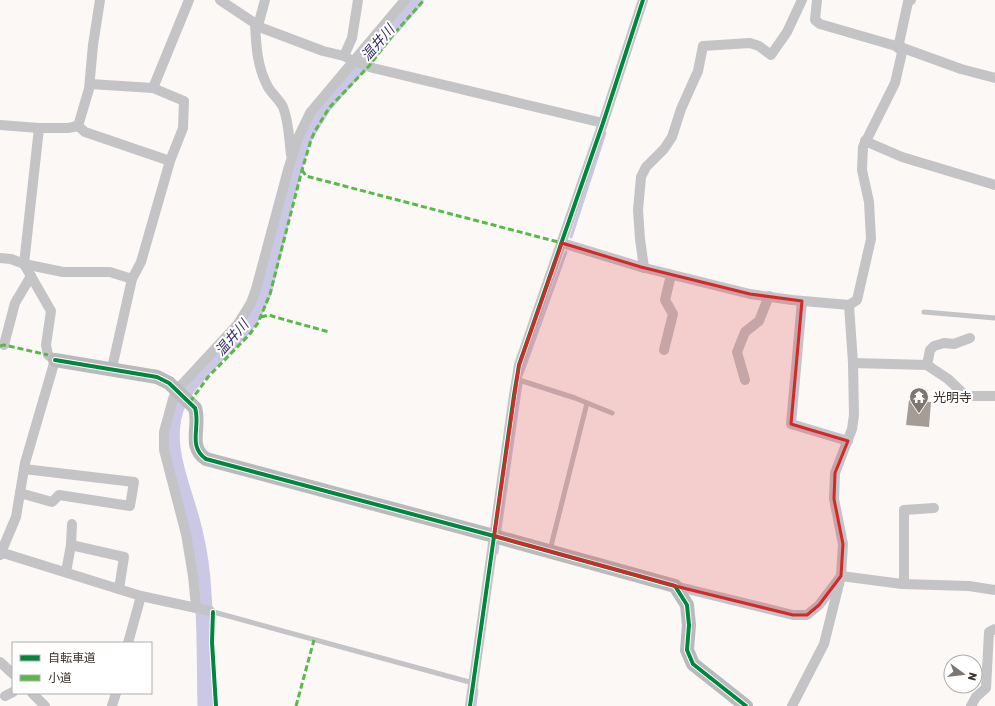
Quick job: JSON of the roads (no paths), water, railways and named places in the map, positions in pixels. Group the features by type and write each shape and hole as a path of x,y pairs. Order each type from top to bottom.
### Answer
{"street":[{"path":"78,126 90,84 93,45 100,0"},
{"path":"153,88 189,0"},
{"path":"220,0 262,28 323,51 366,65 603,123"},
{"path":"265,0 256,24 256,50 260,70 268,87 282,105 286,116 291,159"},
{"path":"351,59 352,38 358,0"},
{"path":"197,608 186,534 164,450 164,432 173,399 182,395 238,324 251,303 291,159 298,138 310,113 351,59 405,0"},
{"path":"470,706 519,365 603,123 643,0"},
{"path":"644,268 638,210 641,177 646,167 664,149 672,138 681,109 698,71 703,46 750,43 759,46 771,55 787,32 802,0"},
{"path":"817,0 816,20 820,24 995,78"},
{"path":"562,243 644,268 750,294 849,305 857,300 872,239 869,202 862,170 863,147 895,83 908,2 911,0"},
{"path":"90,84 153,88 184,101 183,128 170,161 141,262 132,279 112,368"},
{"path":"0,125 39,128 68,128 78,126"},
{"path":"78,126 85,132 170,161"},
{"path":"39,128 24,264 52,310 46,345 48,355 55,360 112,368 157,377 168,383 182,395 196,413 197,449 206,459 675,586 793,615 807,615 819,605 841,576"},
{"path":"865,141 902,157 995,185"},
{"path":"0,258 63,272 110,272 132,279"},
{"path":"664,350 673,314 665,300 671,275"},
{"path":"4,345 15,302 31,276"},
{"path":"745,380 737,352 745,332 759,321 769,296"},
{"path":"802,300 791,424 848,441"},
{"path":"792,706 824,644 841,576 843,544 834,499 835,473 852,430 854,415 853,363 849,305"},
{"path":"927,365 930,350 934,346 944,343 954,344 970,338"},
{"path":"55,360 24,468 16,517 0,553 141,596 210,611"},
{"path":"853,363 927,365 948,379 966,396 995,396"},
{"path":"20,493 52,502 59,495 130,506 134,482 24,468"},
{"path":"904,584 904,510 934,508"},
{"path":"66,572 71,544 72,524"},
{"path":"71,544 124,557 119,589"},
{"path":"841,576 904,584 969,586 995,590"},
{"path":"675,586 687,605 689,625 687,650 693,664 746,706"},
{"path":"128,642 141,596"},
{"path":"970,706 976,697 986,688 989,632 995,629"},
{"path":"0,662 12,673"},
{"path":"33,694 45,706"},
{"path":"112,706 116,694"}],"lane":[{"path":"924,312 995,318"},
{"path":"516,379 612,413"},
{"path":"550,551 587,403"},
{"path":"210,611 473,683"}],"waterway":[{"name":"温井川","path":"206,706 203,586 194,531 172,450 171,434 173,418 178,402 190,383 246,325 252,316 264,290 290,182 302,140 323,106 415,0"},
{"path":"571,237 605,133"},
{"path":"522,374 566,252"},
{"path":"500,530 521,384"},
{"path":"497,553 498,545"},
{"path":"475,706 477,690"}],"place":[{"name":"光明寺","path":"919,414"}]}
